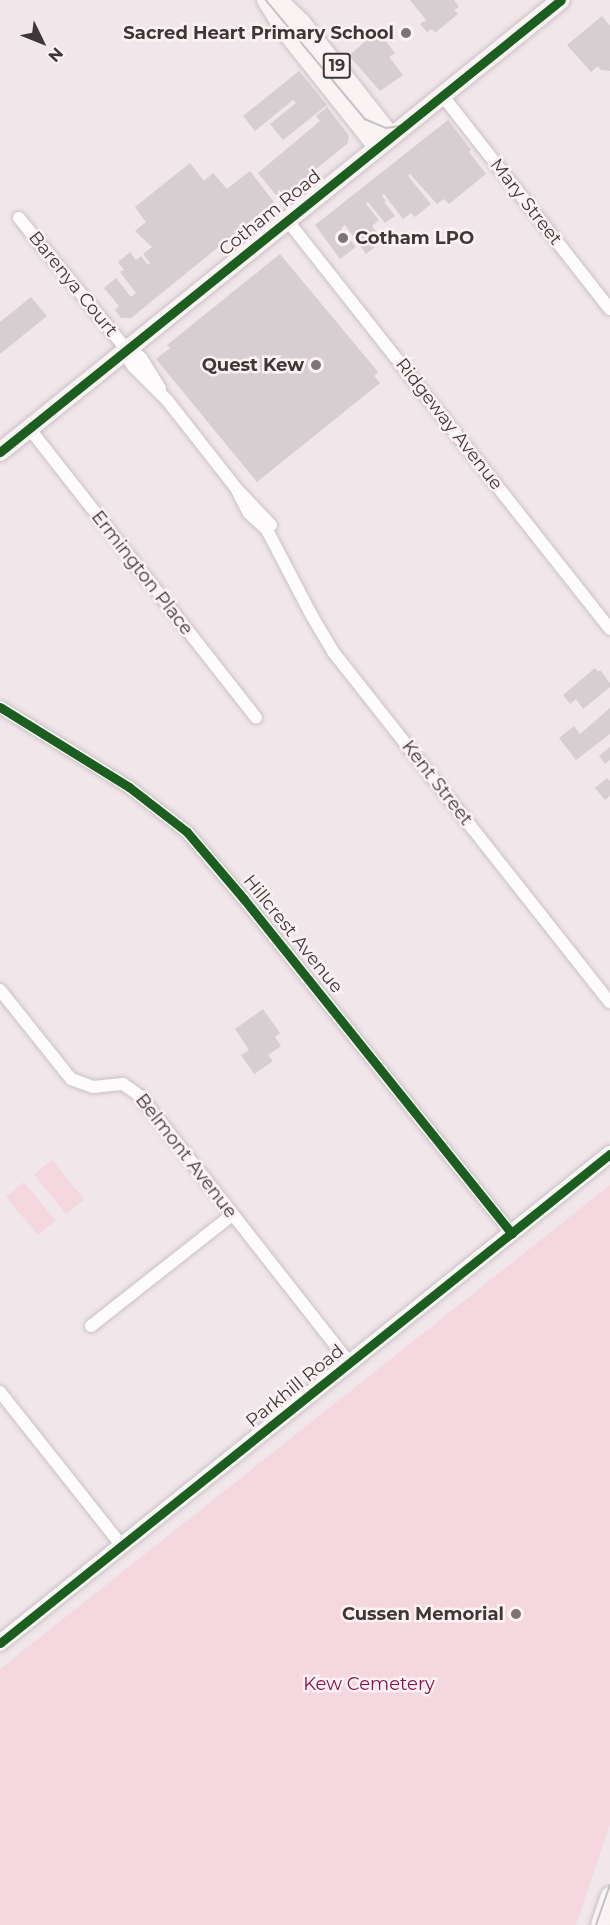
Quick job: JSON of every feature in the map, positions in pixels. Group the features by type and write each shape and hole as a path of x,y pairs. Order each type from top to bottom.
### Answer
{"main road":[{"name":"19","path":"266,0 291,39 377,147"},
{"name":"19","path":"278,0 301,22 391,136"},
{"name":"Cotham Road","path":"0,452 561,0"},
{"path":"600,1925 610,1896"}],"street":[{"name":"Mary Street","path":"442,95 610,309"},
{"name":"Barenya Court","path":"19,218 127,350"},
{"name":"Ridgeway Avenue","path":"287,220 610,629"},
{"name":"Kent Street","path":"127,350 126,355 133,366 166,400 236,488 249,513 265,527 312,616 334,652 610,1002"},
{"name":"Ermington Place","path":"29,428 256,718"},
{"name":"Hillcrest Avenue","path":"0,707 129,787 187,832 243,898 512,1234"},
{"name":"Belmont Avenue","path":"0,990 71,1079 93,1087 123,1084 135,1091 350,1364"},
{"name":"Parkhill Road","path":"0,1643 610,1154"},
{"path":"91,1326 232,1215"},
{"path":"0,1392 122,1546"}],"green space":[{"path":"52,1160 84,1200 66,1214 34,1174"},
{"path":"24,1182 55,1221 38,1235 6,1196"},
{"name":"Kew Cemetery","path":"610,1185 610,1824 576,1925 0,1925 0,1669"}],"building":[{"path":"410,0 454,0 459,7 454,10 458,14 435,33 432,29 427,32 420,24 426,20"},
{"path":"602,16 610,26 610,71 601,70 598,66 591,72 567,45"},
{"path":"377,30 395,53 389,57 403,75 380,91 349,56"},
{"path":"299,71 327,105 283,140 270,124 296,103 293,100 255,131 243,116"},
{"path":"327,107 349,136 348,143 283,196 276,195 258,173 320,121 316,116"},
{"path":"448,120 486,174 449,204 444,199 437,204 410,174 408,176 431,204 415,217 411,213 403,219 384,194 382,196 386,201 384,202 395,216 385,223 368,202 366,204 379,220 372,226 380,236 372,243 375,247 366,254 345,225 341,228 356,247 340,259 315,225"},
{"path":"190,163 204,181 213,173 227,189 250,171 274,202 131,318 121,318 115,310 119,306 104,288 116,278 131,297 136,293 120,272 124,270 118,262 130,252 136,260 141,256 148,265 150,263 143,254 152,247 135,231 146,222 135,207"},
{"name":"Quest Kew","path":"280,254 378,372 374,376 380,383 257,482 156,359 170,348 167,345"},
{"path":"31,297 47,316 0,354 0,322"},
{"path":"595,668 598,672 600,670 610,683 610,687 583,709 576,699 570,704 563,695"},
{"path":"610,708 610,734 576,760 559,738 574,726 580,734"},
{"path":"610,747 610,760 605,764 599,756"},
{"path":"607,778 610,781 610,796 605,800 595,788"},
{"path":"263,1009 280,1033 275,1037 281,1046 268,1055 273,1061 254,1074 241,1055 249,1050 235,1029"}],"tram line":[{"path":"266,0 365,119 386,128 407,125"},
{"path":"0,457 566,0"},
{"path":"596,1925 610,1885"}],"cycle path":[{"path":"0,452 561,0"},
{"path":"0,707 129,787 187,832 243,898 512,1234"},
{"path":"0,1643 610,1154"}],"place":[{"name":"Sacred Heart Primary School","path":"406,33"},
{"name":"Cotham LPO","path":"343,238"},
{"name":"Quest Kew","path":"316,365"},
{"name":"Cussen Memorial","path":"516,1614"}]}
